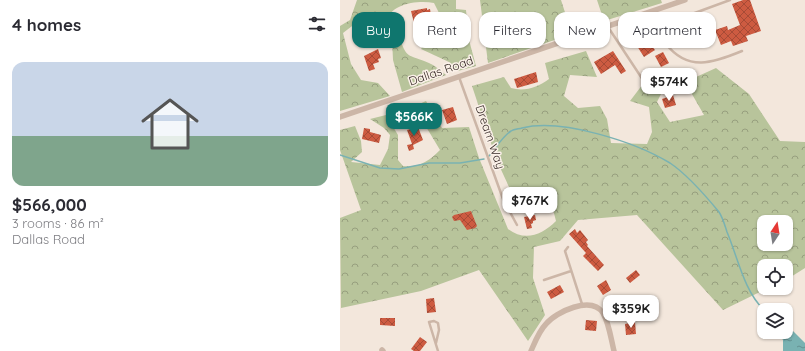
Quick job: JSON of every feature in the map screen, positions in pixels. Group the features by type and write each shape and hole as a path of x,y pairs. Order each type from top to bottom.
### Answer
{"street":[{"name":"Dallas Road","path":"649,12 685,0"},
{"name":"Dallas Road","path":"340,117 554,44"},
{"path":"531,351 547,322 561,313 582,305 595,307 602,312 614,351"}],"lane":[{"path":"716,0 722,3"},
{"path":"697,12 730,0"},
{"path":"610,29 647,86"},
{"path":"669,48 672,52 689,62 712,62 742,51"},
{"name":"Dream Way","path":"459,76 503,200 517,225"},
{"path":"568,247 565,252 582,305"},
{"path":"544,280 571,272"},
{"path":"436,343 439,330 438,323 434,321 429,322 438,351"}],"green space":[{"path":"357,0 456,0 456,9 466,10 466,12 438,12 434,3 420,2 405,5 391,12 353,12"},
{"path":"480,0 561,0 565,12 554,12 554,40 546,43 546,12 482,12"},
{"path":"597,0 661,0 662,3 633,12 618,12 618,17 610,19 610,12 601,12"},
{"path":"352,14 352,26 343,33 351,64 361,80 378,83 390,96 340,111 340,26 350,20"},
{"path":"471,47 476,66 458,71 449,62 421,49"},
{"path":"392,48 404,48 410,56 433,65 446,75 402,92 393,60"},
{"path":"486,48 531,48 488,63"},
{"path":"586,51 597,77 570,75 564,96 578,108 600,106 607,119 611,143 647,144 652,132 649,107 630,101 646,80 665,86 657,102 670,122 704,115 685,82 716,68 749,94 780,141 805,142 805,268 793,276 793,259 757,259 757,293 723,310 637,215 578,220 560,241 534,247 533,278 545,315 528,341 479,270 421,291 341,308 340,218 361,210 340,150 340,130 355,126 361,141 362,152 351,162 380,165 388,149 390,135 384,128 370,119 386,115 398,135 398,160 403,166 419,165 440,150 422,120 404,124 399,113 426,101 442,128 469,127 479,158 508,229 521,235 533,235 545,230 556,221 548,190 510,189 497,161 472,86 504,77 511,88 526,89 549,79 545,63"}],"water":[{"path":"793,331 805,343 805,351 783,351 783,340 793,339"}],"building":[{"path":"743,0 750,0 761,31 746,36 748,41 733,46 731,41 721,45 716,30 727,26 728,30 740,25 732,4"},
{"path":"427,8 427,10 430,9 430,12 413,12 413,19 411,11"},
{"path":"638,48 654,48 655,50 644,57"},
{"path":"378,49 381,58 378,59 379,62 373,64 375,69 369,71 364,56"},
{"path":"613,51 626,71 621,74 615,65 601,74 594,62"},
{"path":"663,52 669,63 661,67 655,56"},
{"path":"536,72 538,82 517,88 514,79"},
{"path":"673,95 676,105 665,108 662,99"},
{"path":"453,107 457,120 447,124 442,110"},
{"path":"418,127 423,140 413,145 414,149 409,151 407,145 412,144 407,130"},
{"path":"364,128 370,129 370,132 381,135 379,143 362,139"},
{"path":"471,211 477,226 475,228 467,230 460,220 454,221 452,217 454,215"},
{"path":"535,215 536,220 531,224 532,228 527,229 524,217"},
{"path":"575,229 577,233 580,230 588,240 586,242 588,245 587,246 604,265 598,271 583,256 586,253 569,234"},
{"path":"636,270 640,275 630,283 626,278"},
{"path":"606,280 611,290 603,295 597,286"},
{"path":"560,285 564,292 551,299 547,292"},
{"path":"434,298 436,312 427,313 426,299"},
{"path":"380,318 395,318 395,326 380,325"},
{"path":"586,320 597,321 596,331 585,330"},
{"path":"635,322 636,334 626,335 625,324"},
{"path":"420,337 427,342 420,351 414,351 411,349"}],"waterway":[{"path":"489,156 502,139 512,130 538,126 557,126 577,129 618,140 638,147 670,163 690,179 719,212 723,219 746,284 758,303"},
{"path":"340,155 380,168 399,169 429,163 460,163 484,159"}]}
